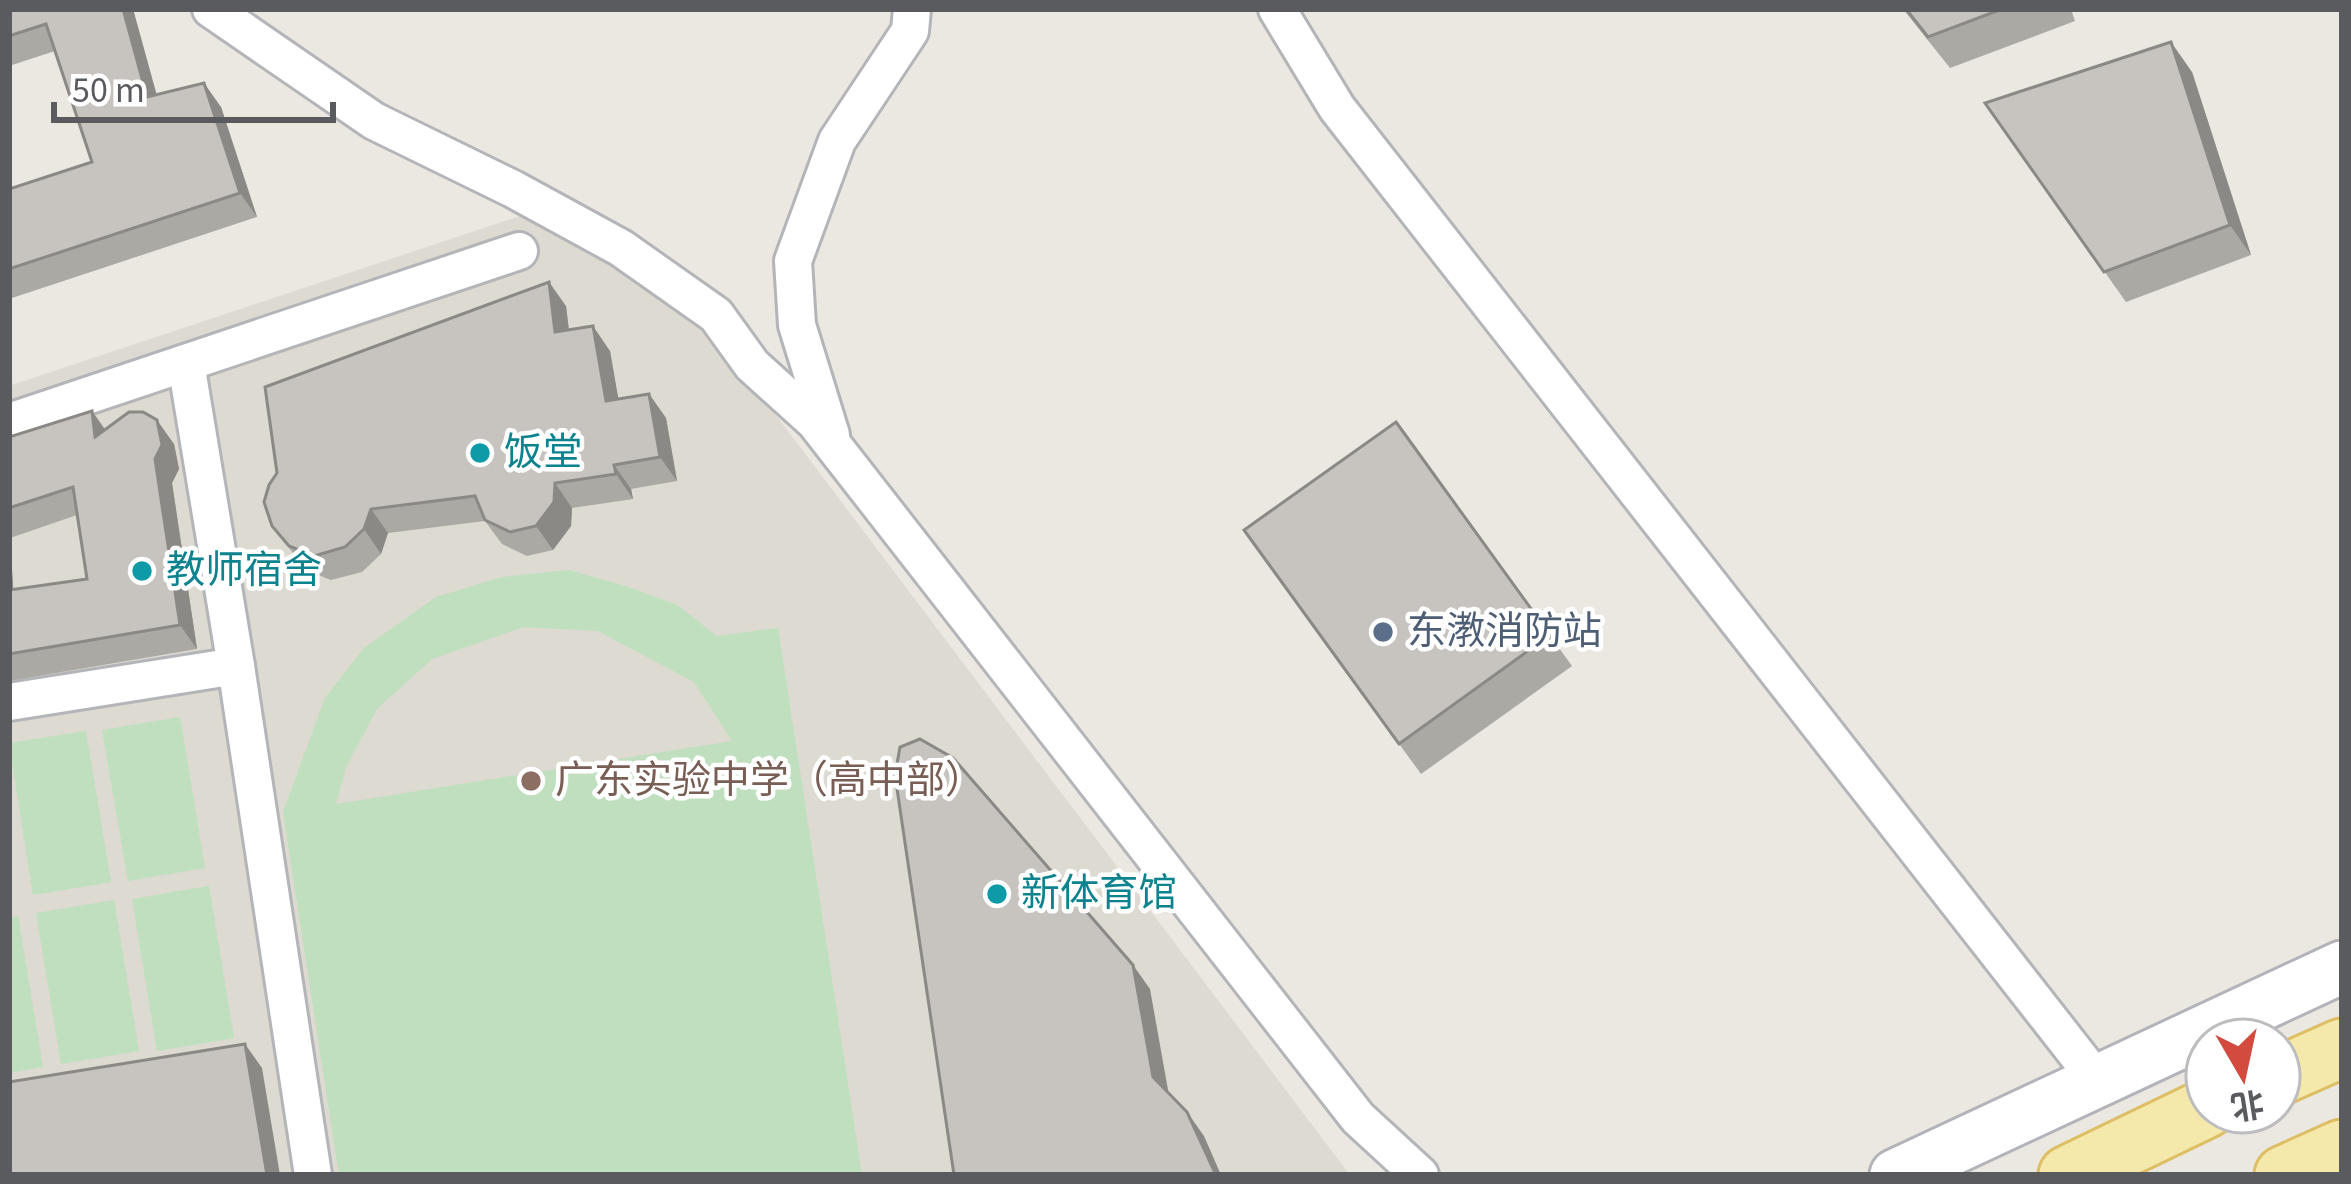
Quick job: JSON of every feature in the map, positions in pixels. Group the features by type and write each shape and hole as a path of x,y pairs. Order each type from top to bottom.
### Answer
{"main road":[{"path":"2303,1065 2342,1048"},
{"path":"2068,1175 2183,1120"},
{"path":"2284,1175 2342,1149"}],"street":[{"path":"212,9 374,121 621,248 716,315 752,365 815,422 1358,1118 1420,1175"},
{"path":"1277,9 1337,108 2097,1080"},
{"path":"836,450 797,326 793,261 837,141 905,16"},
{"path":"9,422 519,250"},
{"path":"186,362 314,1175"},
{"path":"9,702 236,667"},
{"path":"1930,1170 2097,1080 2342,967"}],"shaded area":[{"name":"广东实验中学（高中部）","path":"547,207 713,332 1350,1175 9,1175 9,386"}],"green space":[{"path":"569,570 677,605 717,636 778,628 862,1175 339,1175 283,812 325,698 364,648 436,597 502,577","holes":["524,627 598,631 694,682 732,741 336,804 346,767 377,709 432,659"]},
{"path":"180,717 205,868 128,881 102,730"},
{"path":"86,731 111,882 33,895 9,743"},
{"path":"209,886 234,1038 157,1051 132,899"},
{"path":"114,900 139,1051 61,1064 36,913"},
{"path":"18,916 43,1067 9,1073 9,918"}],"building":[{"path":"9,9 123,9 147,97 204,83 240,193 9,269 9,189 92,162 46,24 9,36"},
{"path":"1906,9 2002,9 1928,37"},
{"path":"2171,42 2230,225 2104,272 1985,103"},
{"name":"饭堂","path":"549,282 555,332 593,326 606,401 649,394 660,457 614,465 616,474 555,483 554,502 536,526 510,532 485,520 475,496 371,509 364,529 345,547 314,556 289,546 272,526 264,502 277,473 265,387"},
{"name":"教师宿舍","path":"92,411 95,437 129,412 143,412 157,420 162,445 155,459 180,625 9,654 9,590 87,579 73,487 9,508 9,437"},
{"path":"1396,422 1550,635 1399,744 1244,530"},
{"name":"新体育馆","path":"920,739 953,758 1133,965 1153,1077 1187,1112 1216,1175 954,1175 895,775 900,747"},
{"path":"245,1044 267,1175 9,1175 9,1082"}],"place":[{"name":"饭堂","path":"480,453"},
{"name":"教师宿舍","path":"142,571"},
{"name":"东漖消防站","path":"1383,632"},
{"name":"广东实验中学（高中部）","path":"531,781"},
{"name":"新体育馆","path":"997,894"}]}
